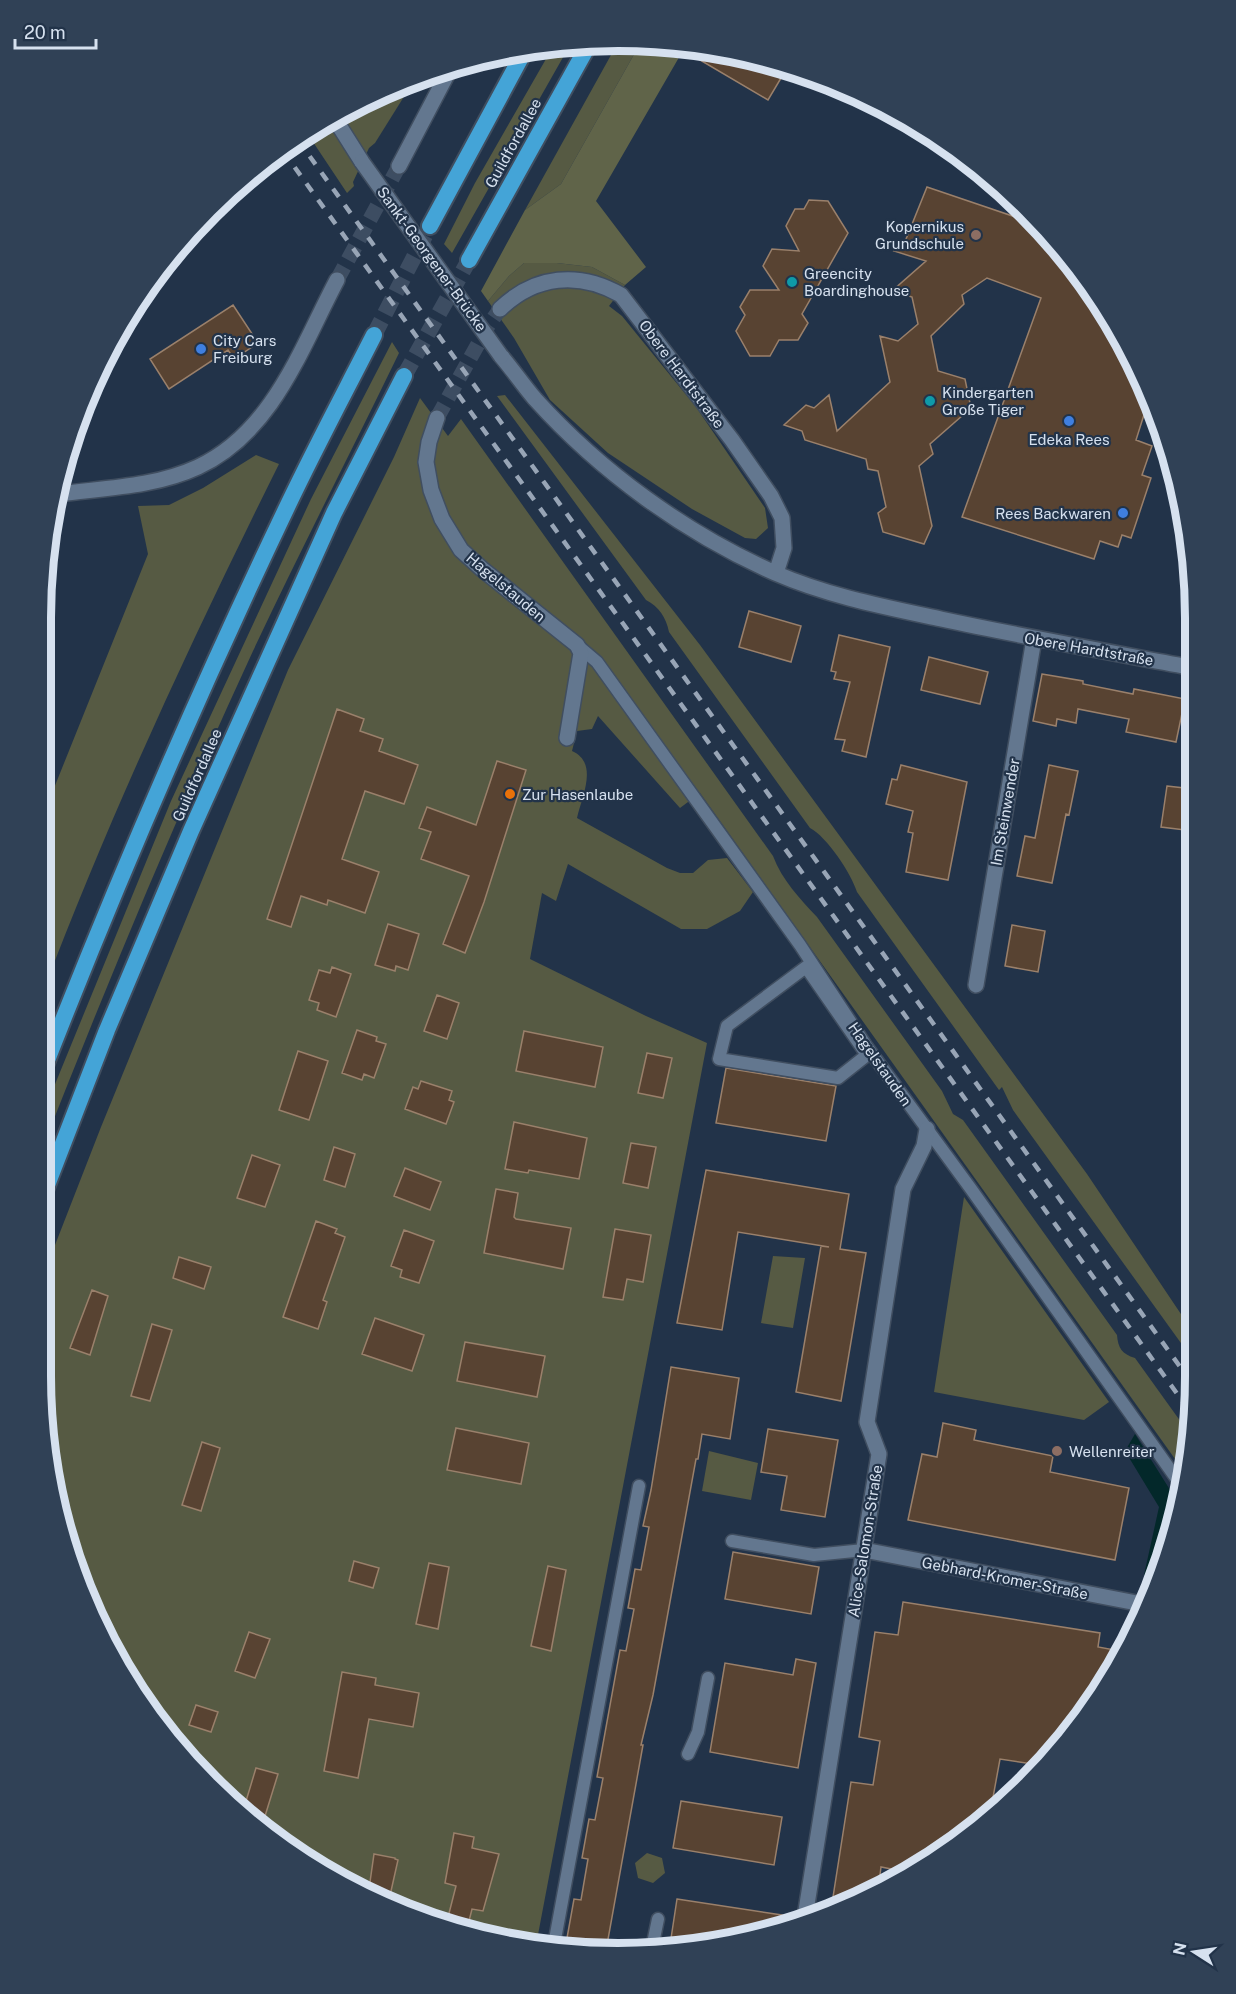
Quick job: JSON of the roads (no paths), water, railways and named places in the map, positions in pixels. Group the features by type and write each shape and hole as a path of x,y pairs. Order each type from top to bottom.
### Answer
{"highway":[{"name":"Guildfordallee","path":"469,260 585,52"},
{"path":"430,226 520,60"},
{"name":"Guildfordallee","path":"51,1050 199,697 288,504 374,335"},
{"name":"Guildfordallee","path":"51,1175 107,1030 191,831 334,513 404,376"}],"street":[{"path":"399,166 445,78"},
{"name":"Sankt-Georgener-Brücke","path":"339,125 362,162 501,356"},
{"name":"Obere Hardtstraße","path":"500,309 511,298 527,289 562,279 582,280 604,286 621,295 725,431 771,496 782,518 784,548 776,573"},
{"path":"65,493 136,485 197,467 226,450 254,425 278,394 337,280"},
{"name":"Obere Hardtstraße","path":"501,356 535,398 579,443 616,475 673,517 722,547 776,573 822,591 873,605 1034,639 1185,666"},
{"name":"Hagelstauden","path":"436,418 426,462 430,490 442,519 461,550 577,645"},
{"name":"Im Steinwender","path":"976,984 1034,639"},
{"path":"567,738 570,710 580,667 581,653 577,645"},
{"name":"Alice-Salomon-Straße","path":"806,1911 879,1454 867,1422 903,1189 924,1146 927,1129"},
{"name":"Gebhard-Kromer-Straße","path":"864,1550 1138,1603"}],"lane":[{"name":"Hagelstauden","path":"577,645 597,662 800,945 867,1047 1176,1476"},
{"path":"806,967 867,1055 838,1078 719,1059 727,1026 806,967"},
{"path":"556,1934 639,1486"},
{"path":"732,1541 814,1555 864,1550"},
{"path":"688,1754 698,1732 708,1678"},
{"path":"653,1942 658,1919"}],"tunnel":[{"path":"337,280 399,166"},
{"path":"374,335 430,226"},
{"path":"404,376 469,260"},
{"path":"437,418 488,326 500,309"}],"railway":[{"path":"303,147 1185,1374"},
{"path":"288,158 1184,1404"}],"place":[{"name":"Kopernikus Grundschule","path":"976,235"},
{"name":"Greencity Boardinghouse","path":"792,282"},
{"name":"City Cars Freiburg","path":"201,349"},
{"name":"Kindergarten Große Tiger","path":"930,401"},
{"name":"Edeka Rees","path":"1069,421"},
{"name":"Rees Backwaren","path":"1123,513"},
{"name":"Zur Hasenlaube","path":"510,794"},
{"name":"Wellenreiter","path":"1057,1451"}]}
